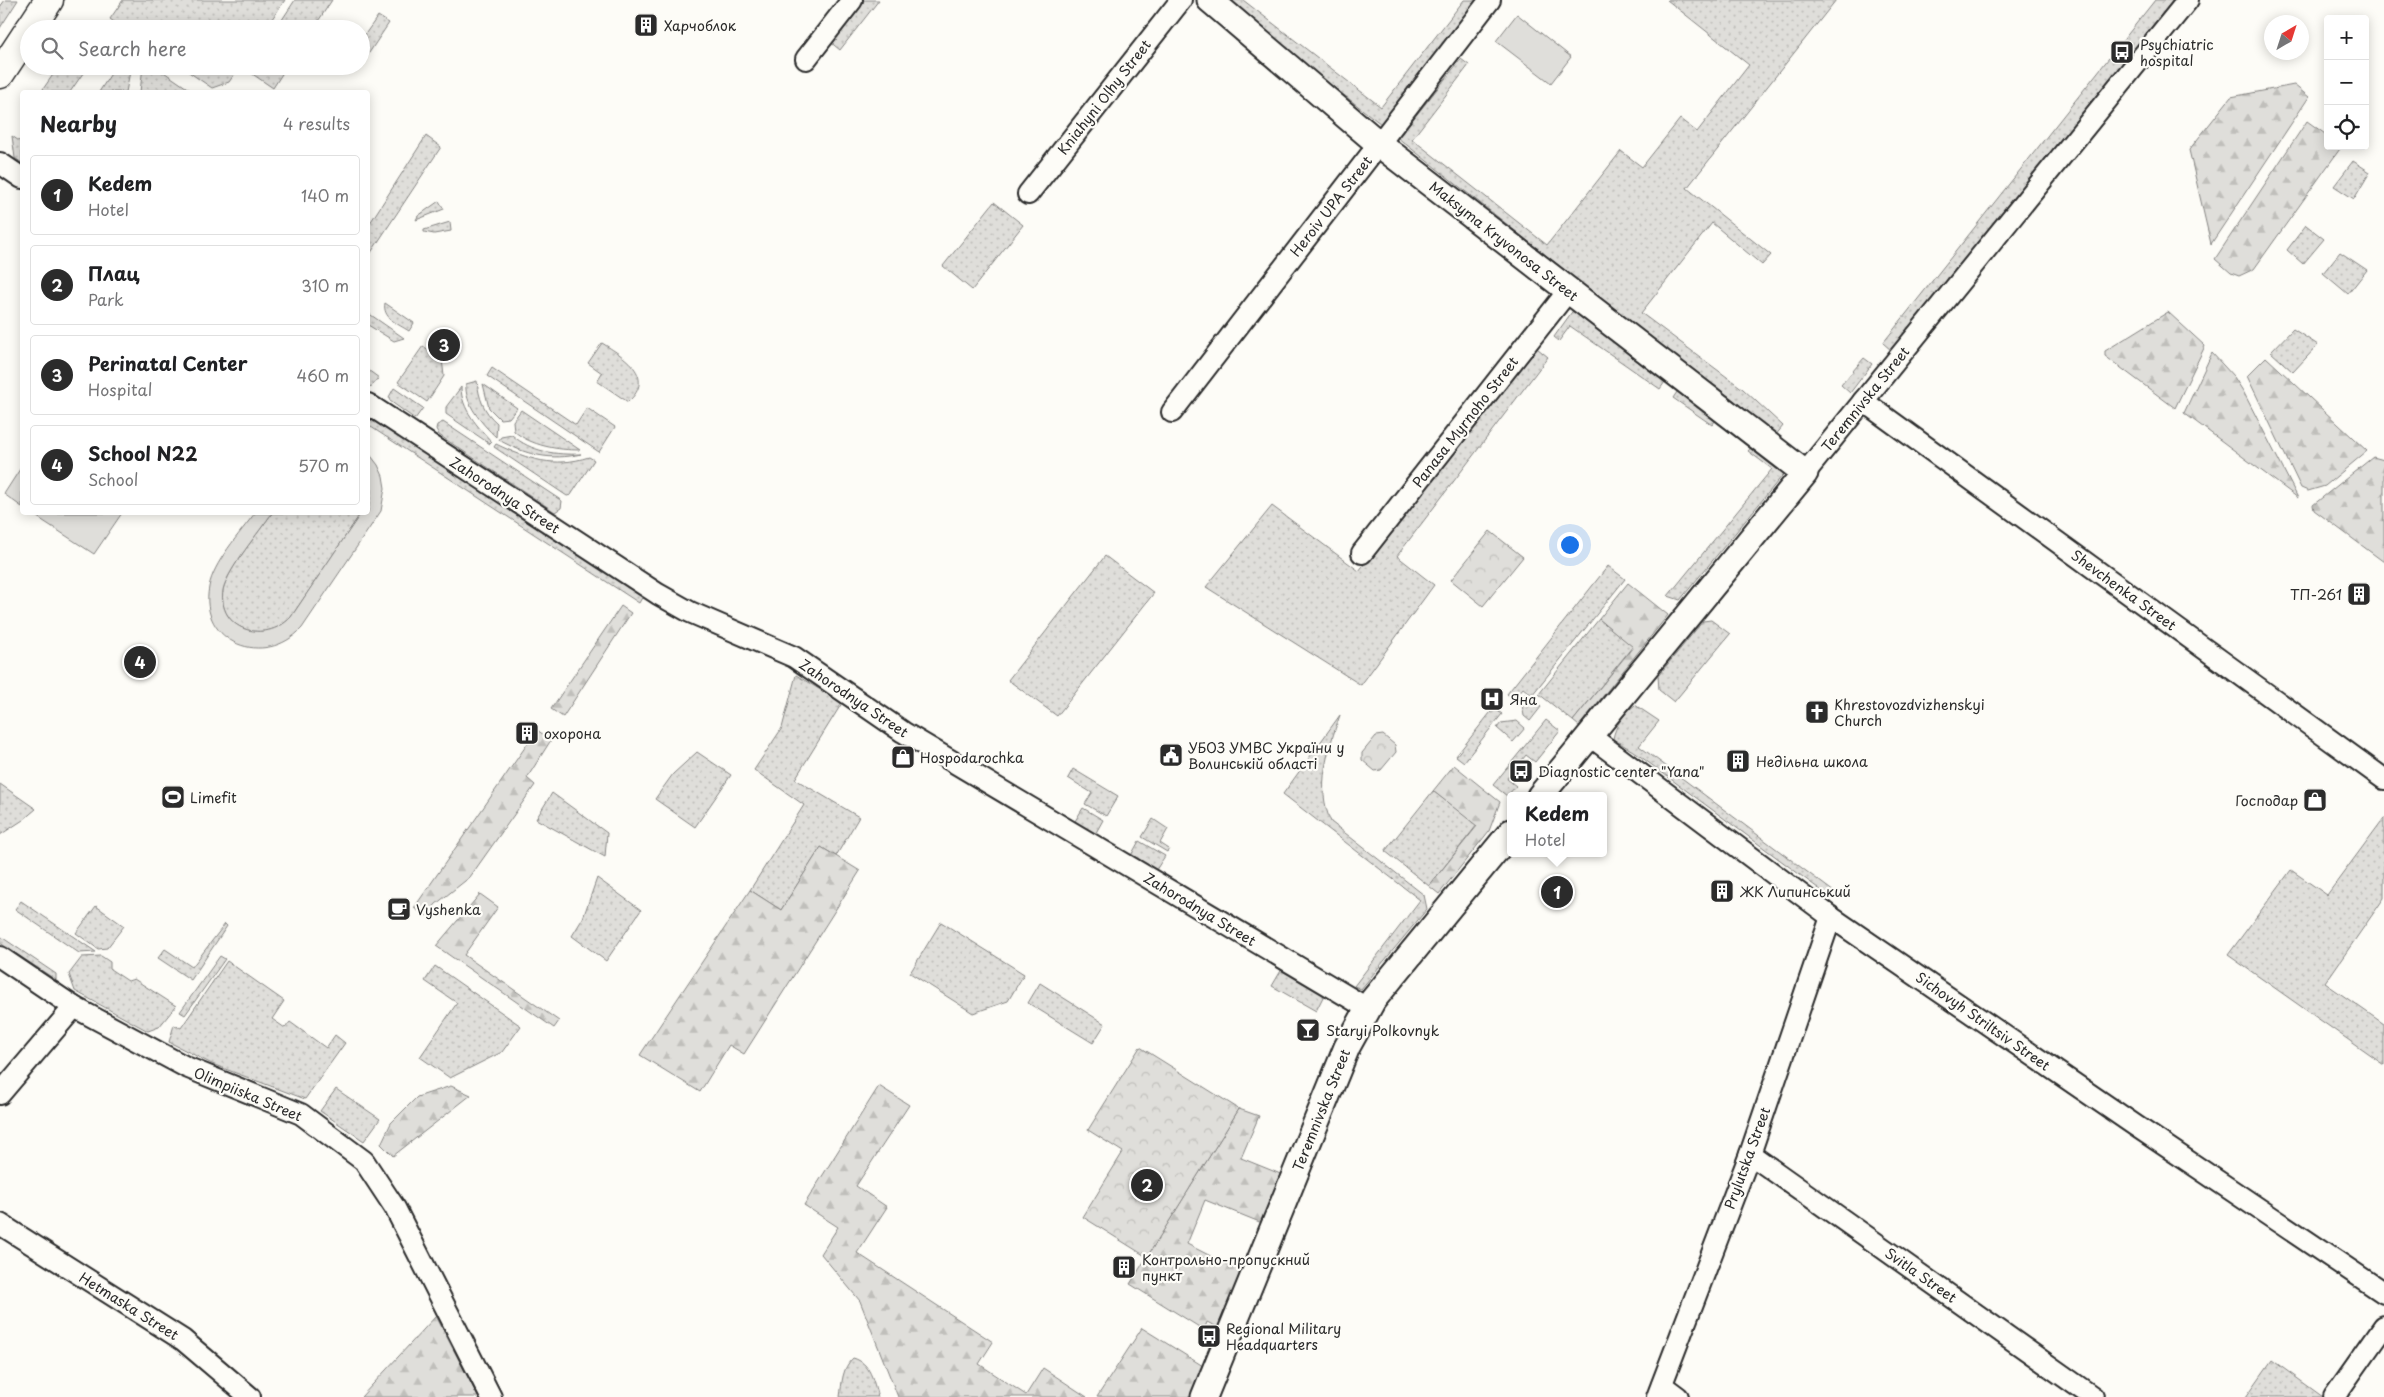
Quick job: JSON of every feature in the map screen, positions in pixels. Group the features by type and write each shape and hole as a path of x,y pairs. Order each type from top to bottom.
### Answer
{"main road":[{"path":"35,20 48,0"},
{"path":"0,74 20,44"}],"street":[{"path":"806,59 852,0"},
{"name":"Kniahyni Olhy Street","path":"1028,194 1181,0"},
{"name":"Maksyma Kryvonosa Street","path":"1210,0 1379,144 1805,473"},
{"name":"Heroiv UPA Street","path":"1172,412 1490,0"},
{"name":"Teremnivska Street","path":"1543,792 1863,402 2188,0"},
{"path":"0,163 20,177"},
{"name":"Panasa Myrnoho Street","path":"1362,553 1568,291"},
{"name":"Shevchenka Street","path":"1863,402 2384,779"},
{"name":"Zahorodnya Street","path":"370,405 658,594 690,612 794,657 903,732 1367,1008"},
{"name":"Sichovyh Striltsiv Street","path":"1590,736 1831,917 2160,1143 2384,1293"},
{"name":"Teremnivska Street","path":"1204,1397 1347,1046 1367,1008 1507,837"},
{"name":"Prylutska Street","path":"1666,1393 1831,917"},
{"name":"Olimpiiska Street","path":"0,957 74,1007 186,1067 301,1114 364,1161 395,1208 491,1397"},
{"path":"0,1094 74,1007"},
{"name":"Svitla Street","path":"1750,1154 2093,1397"},
{"name":"Hetmaska Street","path":"0,1224 183,1340 250,1397"},
{"path":"2334,1397 2384,1326"}],"green space":[{"path":"5,0 18,0 0,28 0,7"},
{"path":"123,0 285,0 271,20 110,19"},
{"path":"295,0 332,0 319,20 282,20"},
{"path":"861,0 879,0 840,50 829,41"},
{"path":"1222,0 1243,0 1381,107 1464,0 1478,0 1381,124"},
{"path":"1667,0 1836,0 1687,188 1771,255 1762,265 1712,223 1641,313 1743,389 1783,426 1775,436 1734,400 1634,325 1398,138 1461,59 1469,65 1412,139 1547,245 1621,151 1642,167 1680,119 1697,132 1749,65"},
{"path":"2155,0 2173,0 1892,351 1883,343"},
{"path":"1517,14 1571,57 1551,83 1496,41"},
{"path":"378,16 389,23 370,52 370,27"},
{"path":"53,75 82,75 71,90 42,90"},
{"path":"110,75 129,75 126,90 100,90"},
{"path":"142,75 168,75 190,90 140,90"},
{"path":"193,75 234,75 229,82 212,88"},
{"path":"254,75 281,75 273,88"},
{"path":"2294,85 2309,97 2211,244 2189,150 2231,97"},
{"path":"2307,121 2324,133 2324,150 2339,150 2254,269 2239,276 2231,273 2215,259"},
{"path":"12,136 20,142 20,162 15,158"},
{"path":"426,136 441,147 370,254 370,223"},
{"path":"2353,161 2370,172 2354,199 2334,186"},
{"path":"439,201 444,209 416,220 418,216"},
{"path":"994,202 1023,225 972,290 943,266"},
{"path":"450,222 451,231 434,234 424,232 424,230"},
{"path":"2306,225 2324,239 2303,264 2287,250"},
{"path":"2340,252 2367,270 2348,294 2323,273"},
{"path":"385,303 414,323 409,331 388,317"},
{"path":"1574,309 1669,376 1660,389 1570,326 1559,341 1554,337"},
{"path":"2168,312 2205,346 2175,408 2105,356 2105,351"},
{"path":"370,314 404,338 394,341 370,326"},
{"path":"2293,329 2318,345 2293,372 2271,352"},
{"path":"602,343 627,361 638,375 639,384 636,393 628,402 597,381 602,373 588,363"},
{"path":"1532,344 1548,357 1397,556 1434,585 1361,685 1206,587 1272,506 1359,571"},
{"path":"423,346 442,359 444,376 427,402 398,382"},
{"path":"2212,353 2234,377 2243,391 2298,498 2184,413"},
{"path":"2266,357 2367,451 2325,486 2308,491 2301,488 2247,376"},
{"path":"1864,358 1872,364 1850,393 1841,385"},
{"path":"492,368 576,425 587,408 615,427 599,452 487,376"},
{"path":"370,371 379,378 370,386"},
{"path":"477,381 482,404 497,423 496,437 480,420 468,398 466,384"},
{"path":"483,384 517,408 509,418 500,419 489,408"},
{"path":"1681,386 1719,416 1712,425 1673,398"},
{"path":"461,387 467,410 476,424 492,442 490,444 446,414 446,407"},
{"path":"394,388 423,408 415,419 390,401 389,397"},
{"path":"521,410 580,450 545,446 521,436 514,431 513,421"},
{"path":"370,413 644,594 639,603 370,426"},
{"path":"443,422 562,501 561,508 555,512 439,435 436,429 437,425"},
{"path":"512,435 519,441 536,449 562,454 581,454 549,457 519,450 499,440 501,437"},
{"path":"496,444 542,461 564,462 589,457 594,460 571,495 567,496 494,447"},
{"path":"1754,444 1787,470 1680,600 1668,596 1772,469 1748,451"},
{"path":"370,455 383,476 385,488 381,511 302,628 287,640 270,647 253,648 238,644 224,635 214,623 208,607 209,587 221,558 253,515 271,515 231,572 223,590 223,604 227,615 235,624 245,629 256,631 269,630 280,626 291,617 360,515 370,515"},
{"path":"2373,457 2384,460 2384,562 2314,510 2313,505"},
{"path":"20,469 20,506 4,494"},
{"path":"34,515 121,515 94,554"},
{"path":"271,515 360,515 291,617 280,626 269,630 256,631 245,629 235,624 227,615 223,604 223,590 237,562"},
{"path":"1490,531 1523,557 1483,606 1451,580"},
{"path":"1105,556 1154,593 1057,716 1008,680"},
{"path":"1608,566 1625,579 1532,695 1523,688 1514,699 1507,694"},
{"path":"1628,583 1668,615 1579,726 1573,721 1633,647 1599,619"},
{"path":"621,606 631,613 563,717 551,709"},
{"path":"1599,619 1633,646 1573,721 1539,694"},
{"path":"1711,620 1730,634 1674,702 1659,690 1658,676 1703,621"},
{"path":"796,675 842,703 795,779 859,817 836,856 821,847 781,910 750,890 804,805 754,770 782,728"},
{"path":"1525,694 1541,707 1530,721 1524,716 1521,699"},
{"path":"1635,705 1659,721 1639,746 1834,892 1830,897 1633,751 1613,739 1621,720"},
{"path":"1494,708 1502,714 1464,762 1456,756"},
{"path":"1340,715 1325,769 1324,795 1326,809 1331,822 1424,895 1427,909 1361,989 1354,986 1420,900 1283,794"},
{"path":"1546,720 1560,731 1535,762 1526,755 1507,779 1516,786 1511,792 1507,792 1507,796 1493,785"},
{"path":"1517,721 1525,728 1513,742 1497,728 1501,723"},
{"path":"537,730 551,740 527,778 535,785 470,877 436,904 426,916 414,908"},
{"path":"1383,735 1395,745 1396,752 1381,770 1375,771 1362,760 1362,753 1376,736"},
{"path":"697,752 731,775 695,827 655,799 673,774"},
{"path":"1454,765 1500,802 1489,831 1439,894 1429,886 1477,826 1433,791"},
{"path":"1073,769 1118,796 1106,816 1085,804 1092,793 1068,778"},
{"path":"0,784 36,809 0,835"},
{"path":"1433,791 1477,825 1429,886 1385,851"},
{"path":"552,793 607,833 605,857 536,819"},
{"path":"1083,808 1103,820 1093,838 1072,826"},
{"path":"2384,818 2384,898 2325,983 2384,1024 2384,1065 2228,955 2291,870 2327,895"},
{"path":"1153,819 1168,829 1160,843 1169,849 1167,852 1142,837"},
{"path":"1139,841 1165,856 1154,873 1129,859"},
{"path":"821,847 860,871 744,1054 729,1045 700,1092 640,1055 750,890 781,910"},
{"path":"597,878 641,910 606,961 572,936 583,918"},
{"path":"480,894 498,907 464,955 559,1021 554,1028 436,946"},
{"path":"21,901 96,952 79,953 15,909"},
{"path":"96,906 124,926 107,948 98,949 76,933"},
{"path":"941,922 1024,974 1008,1001 973,1013 910,973"},
{"path":"225,924 227,926 191,980 158,958 165,949 192,967"},
{"path":"0,936 56,974 56,980 0,943"},
{"path":"101,956 110,962 110,969 128,981 134,979 176,1006 159,1027 148,1031 75,991 69,974 82,957"},
{"path":"220,956 225,959 185,1015 180,1012"},
{"path":"227,961 284,1001 272,1019 285,1028 290,1022 326,1048 335,1035 345,1043 305,1099 212,1064 169,1042 174,1025 181,1028"},
{"path":"435,966 521,1026 502,1052 450,1078 420,1057 457,1003 425,981"},
{"path":"1282,969 1325,993 1316,1011 1272,986"},
{"path":"1040,983 1105,1024 1093,1043 1028,1003"},
{"path":"1140,1047 1239,1109 1147,1257 1083,1217 1123,1152 1088,1130"},
{"path":"451,1086 471,1095 393,1156 381,1144 391,1123 417,1097"},
{"path":"879,1086 909,1105 856,1186 887,1207 857,1253 993,1342 979,1364 1026,1395 1043,1368 1087,1397 898,1397 860,1301 821,1254 838,1227 804,1205"},
{"path":"336,1089 380,1119 364,1141 320,1111"},
{"path":"1239,1109 1259,1116 1241,1158 1283,1175 1262,1223 1205,1200 1187,1244 1242,1272 1219,1328 1207,1322 1204,1330 1130,1284"},
{"path":"436,1316 478,1397 361,1397"},
{"path":"1142,1328 1203,1366 1190,1397 1097,1397"},
{"path":"853,1358 859,1360 868,1368 878,1397 840,1397 845,1371"},
{"path":"2272,1360 2323,1397 2246,1397"}],"place":[{"name":"Харчоблок","path":"646,25"},
{"name":"Psychiatric hospital","path":"2122,52"},
{"name":"Perinatal Center","path":"444,345"},
{"name":"ТП-261","path":"2359,594"},
{"name":"School N22","path":"140,662"},
{"name":"Яна","path":"1492,699"},
{"name":"Khrestovozdvizhenskyi Church","path":"1817,712"},
{"name":"охорона","path":"527,733"},
{"name":"УБОЗ УМВС України у Волинськiй області","path":"1171,755"},
{"name":"Hospodarochka","path":"903,757"},
{"name":"Недільна школа","path":"1738,761"},
{"name":"Diagnostic center \"Yana\"","path":"1521,771"},
{"name":"Limefit","path":"173,797"},
{"name":"Господар","path":"2315,800"},
{"name":"ЖК Липинський","path":"1722,891"},
{"name":"Kedem","path":"1557,892"},
{"name":"Vyshenka","path":"399,909"},
{"name":"Staryi Polkovnyk","path":"1308,1030"},
{"name":"Плац","path":"1147,1185"},
{"name":"Контрольно-пропускний пункт","path":"1124,1267"},
{"name":"Regional Military Headquarters","path":"1209,1336"}]}
